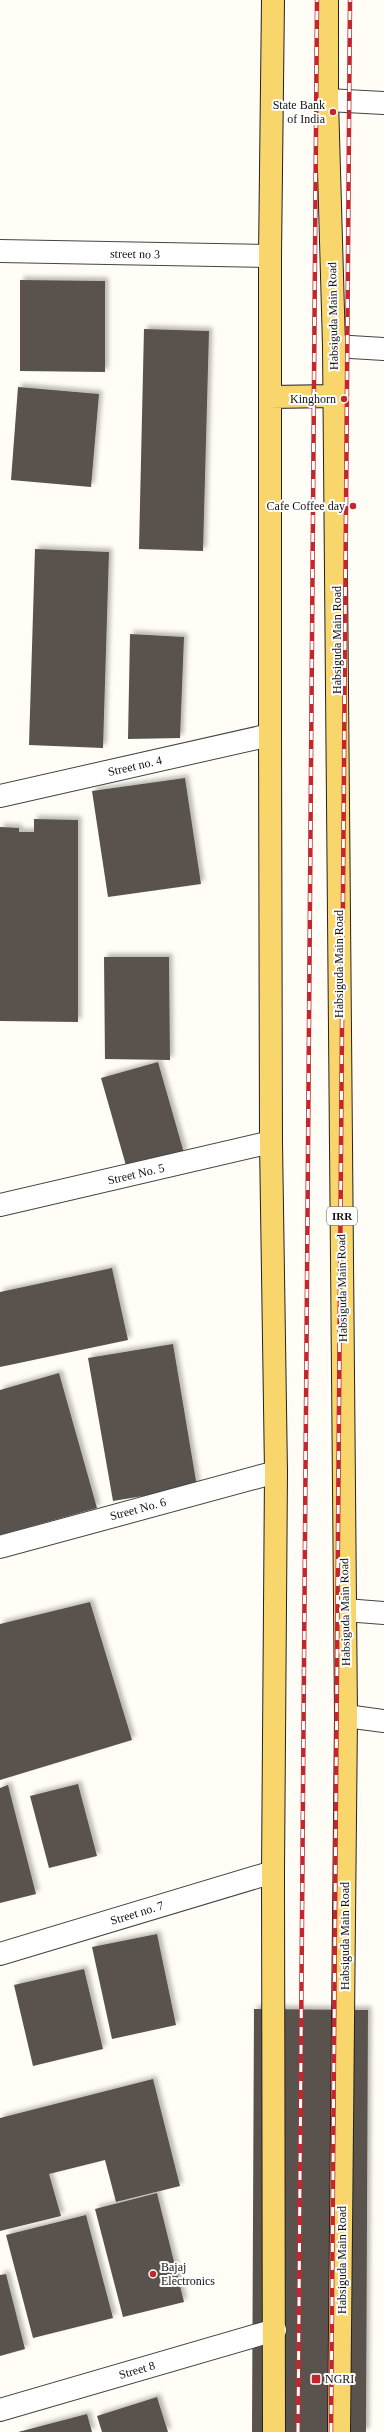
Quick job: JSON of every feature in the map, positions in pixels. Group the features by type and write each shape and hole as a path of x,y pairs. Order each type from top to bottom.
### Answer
{"main road":[{"path":"273,0 270,256 270,735 271,1142 276,1472 273,1872 274,2432"},
{"name":"Habsiguda Main Road","path":"327,0 327,100 335,396 346,1716 340,2432"},
{"path":"270,397 335,396"}],"street":[{"path":"327,100 384,103"},
{"name":"street no 3","path":"0,251 270,256"},
{"path":"334,346 384,349"},
{"name":"Street no. 4","path":"0,796 270,735"},
{"name":"Street No. 5","path":"0,1205 271,1142"},
{"name":"Street No. 6","path":"0,1547 276,1472"},
{"path":"345,1610 384,1613"},
{"path":"346,1716 384,1722"},
{"name":"Street no. 7","path":"0,1954 273,1872"},
{"name":"Street 8","path":"0,2410 275,2330"}],"building":[{"path":"20,280 105,281 105,372 20,371"},
{"path":"144,329 209,331 203,551 139,549"},
{"path":"18,387 99,394 91,487 11,480"},
{"path":"35,549 109,552 103,748 29,745"},
{"path":"130,634 184,637 180,738 128,739"},
{"path":"185,778 201,884 108,897 92,791"},
{"path":"34,819 78,820 78,1022 0,1021 0,827 19,828 19,832 34,832"},
{"path":"104,957 169,957 170,1060 105,1059"},
{"path":"158,1062 184,1153 127,1169 101,1078"},
{"path":"112,1268 128,1340 0,1367 0,1292"},
{"path":"173,1344 197,1487 113,1501 88,1358"},
{"path":"59,1373 97,1508 0,1535 0,1390"},
{"path":"90,1602 132,1740 0,1780 0,1624"},
{"path":"78,1784 97,1856 49,1868 30,1796"},
{"path":"8,1785 36,1894 0,1903 0,1788"},
{"path":"157,1934 176,2025 112,2039 92,1947"},
{"path":"84,1969 103,2049 33,2066 14,1985"},
{"path":"254,2009 368,2010 366,2432 252,2432"},
{"path":"153,2079 180,2186 116,2202 105,2160 49,2174 61,2216 0,2231 0,2118"},
{"path":"157,2193 184,2302 123,2317 95,2209"},
{"path":"86,2215 113,2318 33,2338 6,2235"},
{"path":"6,2274 25,2349 0,2356 0,2275"},
{"path":"157,2397 168,2432 102,2432 97,2416"},
{"path":"87,2414 92,2432 18,2432"}],"railway":[{"path":"298,2432 317,0"},
{"path":"331,2432 350,0"}],"place":[{"name":"State Bank of India","path":"333,112"},
{"name":"Kinghorn","path":"344,399"},
{"name":"Cafe Coffee day","path":"353,506"},
{"name":"Bajaj Electronics","path":"153,2274"},
{"name":"NGRI","path":"316,2379"}]}
